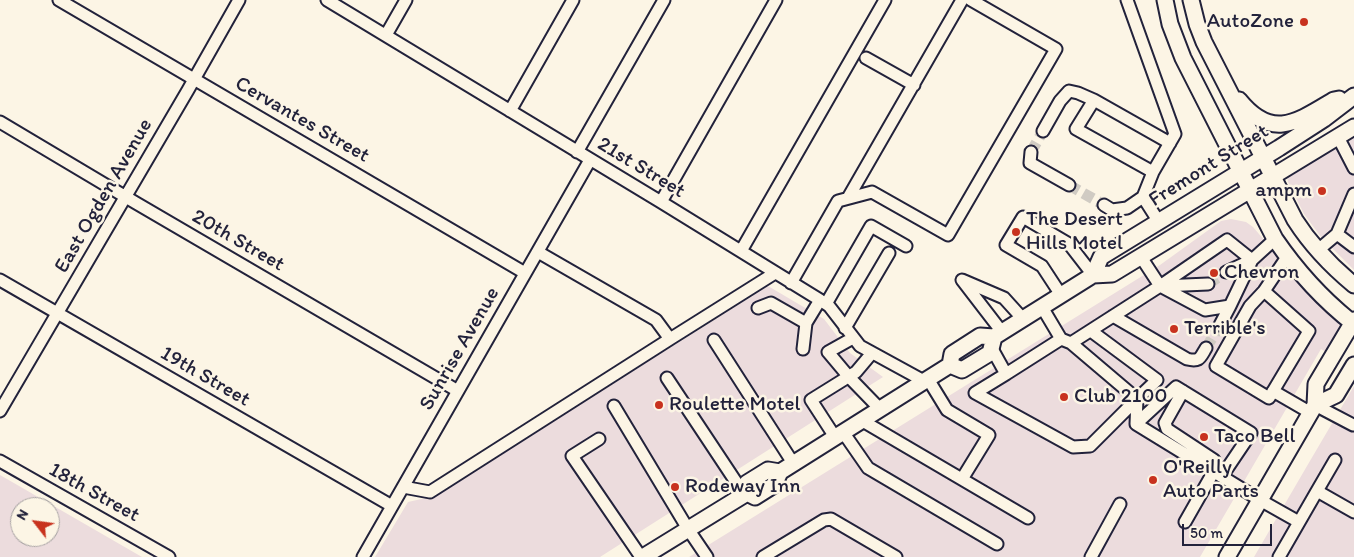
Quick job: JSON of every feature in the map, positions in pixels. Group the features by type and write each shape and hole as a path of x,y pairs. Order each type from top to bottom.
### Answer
{"main road":[{"path":"1165,0 1170,24 1183,58 1275,239 1312,285 1353,322 1316,384 1313,409 1228,557"},
{"path":"1191,0 1204,42 1295,220 1317,251 1354,285"},
{"path":"1225,83 1249,112 1264,122 1274,124 1294,122 1334,100 1353,97"},
{"name":"Fremont Street","path":"642,557 745,493 755,497 774,485 780,472 950,365 952,354 980,336 996,339 1093,275 1112,274 1141,257 1245,181 1268,168 1324,119 1353,97"},
{"name":"Fremont Street","path":"1093,275 1101,257 1159,222 1268,168 1338,137 1354,127"},
{"path":"1313,409 1336,395 1354,364"}],"street":[{"name":"Cervantes Street","path":"59,0 526,273"},
{"name":"East Ogden Avenue","path":"0,411 239,0"},
{"name":"21st Street","path":"327,0 823,302 829,306 860,346 926,380"},
{"path":"386,35 406,0"},
{"path":"510,111 573,0"},
{"path":"577,152 664,0"},
{"path":"660,202 776,0"},
{"path":"741,251 885,0"},
{"path":"848,198 962,0"},
{"path":"791,283 838,201 872,192 948,235 1056,49 971,0"},
{"path":"1104,205 1112,210 1127,208 1143,197 1153,172 1174,134 1127,0"},
{"path":"866,58 914,84"},
{"path":"1043,131 1060,101 1069,91 1094,100 1170,143"},
{"path":"1094,100 1076,129 1153,172"},
{"name":"20th Street","path":"0,122 458,391"},
{"path":"1338,137 1353,163"},
{"path":"1031,152 1030,163 1069,185"},
{"name":"Sunrise Avenue","path":"363,557 590,160"},
{"path":"1317,251 1337,234 1354,194"},
{"path":"1143,197 1159,222"},
{"path":"1061,295 1042,266 1006,245 1023,216 1069,244 1093,275"},
{"path":"804,349 806,323 823,302 871,226 906,246"},
{"path":"1337,234 1354,247"},
{"path":"1226,272 1252,260 1275,239"},
{"path":"1090,332 1157,380 1090,446 1073,447 976,393 1066,341 1090,332 1227,240 1252,260"},
{"path":"538,252 656,320 670,339"},
{"path":"845,328 889,253"},
{"path":"1141,257 1160,286 1205,310 1230,306"},
{"path":"1264,291 1309,331 1269,398 1216,366 1250,306 1264,291 1288,257"},
{"path":"1220,325 1252,260"},
{"path":"403,487 430,492 775,273"},
{"name":"19th Street","path":"0,280 392,506"},
{"path":"1006,374 996,339 962,280 1004,298 1024,319"},
{"path":"1160,286 1208,284"},
{"path":"758,308 772,303 806,323"},
{"path":"1042,307 1066,341 1137,399"},
{"path":"1113,316 1188,360 1195,361 1200,358 1206,348"},
{"path":"853,338 828,352 880,409"},
{"path":"714,340 793,463"},
{"path":"872,353 856,372 811,400 868,468 996,544"},
{"path":"667,378 745,493"},
{"path":"926,380 947,410 989,434 962,480"},
{"path":"1136,424 1176,387 1251,433 1218,474 1185,522"},
{"path":"1183,391 1167,418 1165,423 1167,429 1214,460 1218,474"},
{"path":"1273,391 1313,409 1354,424"},
{"path":"1136,424 1137,399"},
{"path":"614,406 707,557"},
{"path":"861,420 1028,518"},
{"path":"1136,424 1299,522"},
{"path":"599,439 572,456 642,557"},
{"path":"1279,557 1335,460"},
{"name":"18th Street","path":"0,461 169,557"},
{"path":"1317,491 1354,512"},
{"path":"1091,557 1120,504"},
{"path":"763,557 824,520 831,520 883,554 896,557"}],"shaded area":[{"path":"1354,136 1354,270 1321,237 1304,214 1288,182 1287,175 1293,175"},
{"path":"1231,219 1246,222 1253,227 1289,269 1343,319 1326,352 1321,349 1200,557 689,557 1160,265 1221,221"},
{"path":"768,286 824,319 850,353 883,377 600,557 375,557 408,502 435,496"},
{"path":"1354,386 1354,557 1254,557 1307,466"},
{"path":"0,475 38,497 10,497 10,547 60,547 60,510 142,557 0,557"}],"tunnel":[{"path":"1031,152 1043,131"},
{"path":"1069,185 1104,205"},
{"path":"1208,284 1226,272"},
{"path":"1206,348 1220,325"}],"place":[{"name":"AutoZone","path":"1304,22"},
{"name":"ampm","path":"1322,191"},
{"name":"The Desert Hills Motel","path":"1016,232"},
{"name":"Chevron","path":"1214,273"},
{"name":"Terrible's","path":"1174,329"},
{"name":"Club 2100","path":"1064,397"},
{"name":"Roulette Motel","path":"659,405"},
{"name":"Taco Bell","path":"1204,437"},
{"name":"O'Reilly Auto Parts","path":"1153,480"},
{"name":"Rodeway Inn","path":"675,487"}]}
